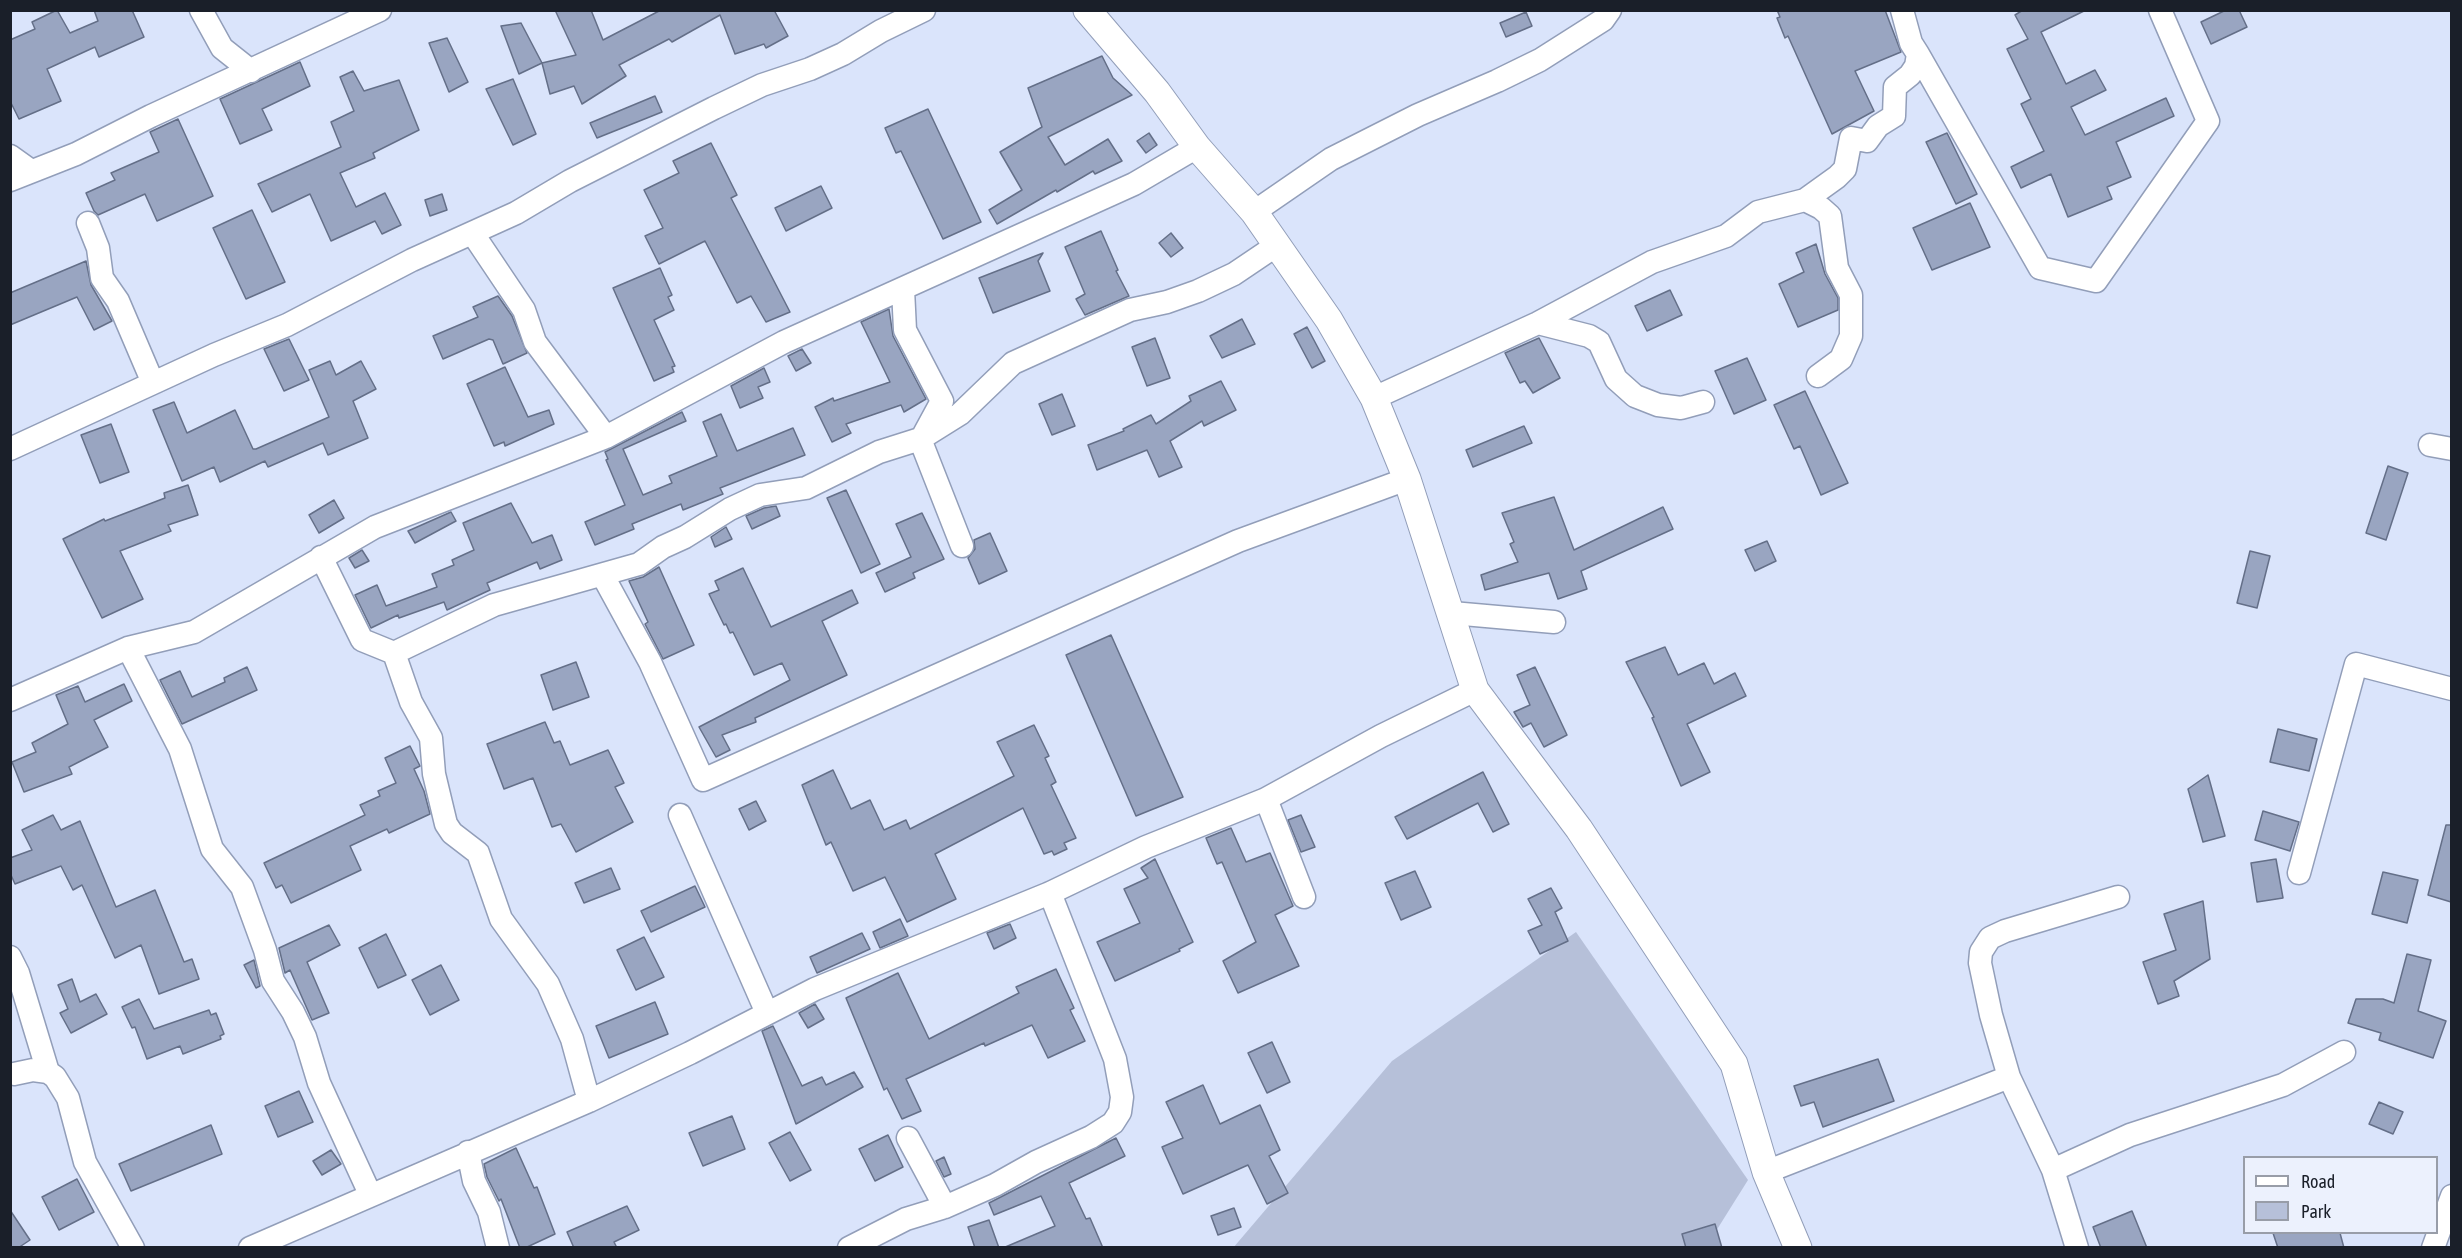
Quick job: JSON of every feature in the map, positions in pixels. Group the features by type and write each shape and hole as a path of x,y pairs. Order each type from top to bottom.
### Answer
{"street":[{"path":"201,10 222,48 251,71"},
{"path":"10,156 21,175 76,154 151,116 380,10"},
{"path":"10,449 153,383 287,325 412,260 473,234 714,108 762,85 810,69 843,54 881,31 924,10"},
{"path":"1087,10 1157,93 1197,147 1254,212 1329,320 1374,398 1407,479 1475,690 1579,829 1734,1064 1766,1172 1798,1248"},
{"path":"1254,212 1331,159 1418,115 1540,60 1603,20 1610,10"},
{"path":"1902,10 1911,43 2040,268 2096,281 2208,121 2160,10"},
{"path":"1374,398 1458,357 1538,323 1652,262 1726,236 1758,212 1805,200 1845,169 1851,138 1867,141 1878,126 1894,116 1895,87 1910,75 1918,54"},
{"path":"10,700 128,648 194,632 375,527 606,437 783,342 1134,184 1197,147"},
{"path":"1805,200 1821,208 1830,216 1837,268 1851,295 1851,336 1841,359 1818,376"},
{"path":"88,222 98,248 102,278 118,301 153,383"},
{"path":"473,234 524,310 536,342 606,437"},
{"path":"321,557 362,640 394,653 494,605 639,564 663,547 685,537 730,509 760,495 806,488 879,452 920,440 960,414 1004,369 1013,363 1130,310 1167,302 1198,291 1234,274 1277,245"},
{"path":"903,289 905,330 942,401 920,440"},
{"path":"1538,323 1589,336 1599,342 1616,379 1635,396 1658,405 1681,408 1703,402"},
{"path":"920,440 962,546"},
{"path":"603,576 650,662 703,780 1238,541 1407,479"},
{"path":"1452,613 1554,622"},
{"path":"128,648 180,749 212,849 242,887 265,950 273,981 293,1012 327,1103 370,1194"},
{"path":"394,653 411,702 431,738 434,774 446,824 459,839 478,853 501,919 548,984 572,1039 589,1101"},
{"path":"2300,873 2356,664 2451,689"},
{"path":"250,1248 370,1194 589,1101 815,989 1050,893 1146,847 1266,799 1381,736 1475,690"},
{"path":"1266,799 1304,897"},
{"path":"680,815 768,1013"},
{"path":"849,1248 906,1219 945,1208 1091,1137 1113,1123 1120,1112 1122,1097 1115,1059 1050,893"},
{"path":"2077,1248 2053,1170 2009,1077 1991,1015 1980,963 1981,951 1990,938 2006,930 2118,897"},
{"path":"10,957 18,973 48,1072"},
{"path":"2053,1170 2130,1135 2283,1084 2344,1052"},
{"path":"14,1074 33,1070 48,1072 55,1077 68,1098 86,1162 133,1248"},
{"path":"1766,1172 2009,1077"},
{"path":"908,1138 945,1208"},
{"path":"468,1152 474,1181 489,1212 498,1248"},
{"path":"2438,1234 2451,1196"}],"green space":[{"path":"1576,932 1748,1180 1706,1247 1233,1248 1392,1061"}],"building":[{"path":"57,10 70,33 98,21 94,10 132,10 144,37 99,57 95,47 47,69 61,101 19,119 10,101 10,40 35,29 32,22"},
{"path":"555,10 591,10 603,40 661,10 774,10 788,36 766,48 764,44 735,54 720,15 672,42 669,39 619,65 626,76 582,104 574,86 550,94 542,63 576,55"},
{"path":"1777,10 1885,10 1901,52 1855,71 1874,111 1832,134 1788,36 1785,38 1777,18 1780,17"},
{"path":"2023,10 2086,10 2041,32 2066,84 2095,70 2106,90 2071,107 2085,135 2166,98 2174,116 2116,142 2131,177 2107,187 2112,199 2068,217 2051,174 2021,188 2011,167 2044,151 2021,104 2031,99 2007,49 2028,39 2015,15"},
{"path":"2226,10 2239,10 2247,27 2211,44 2201,22"},
{"path":"1526,12 1532,26 1506,37 1500,23"},
{"path":"521,23 542,63 519,74 501,26"},
{"path":"447,38 468,82 449,92 429,43"},
{"path":"1102,56 1113,78 1132,95 1048,137 1065,165 1108,139 1122,161 1095,174 1093,171 997,224 989,210 1022,190 1000,152 1042,127 1028,88"},
{"path":"300,62 310,86 262,109 272,130 240,144 220,99"},
{"path":"353,71 364,91 399,80 419,130 373,153 375,158 340,173 356,207 385,193 401,225 382,234 375,221 331,241 310,194 272,212 258,184 341,147 331,122 354,111 340,77"},
{"path":"513,79 536,134 513,145 486,89"},
{"path":"655,96 662,112 597,138 590,123"},
{"path":"928,109 981,222 943,239 901,151 896,153 885,128"},
{"path":"178,119 213,196 157,221 145,194 98,215 86,193 115,180 111,173 159,152 150,132"},
{"path":"1149,133 1157,145 1146,153 1137,141"},
{"path":"1947,133 1977,194 1956,204 1926,142"},
{"path":"711,143 737,195 731,198 790,312 766,322 751,296 737,303 705,241 659,264 645,236 663,228 644,190 679,173 673,161"},
{"path":"821,186 832,208 786,231 775,208"},
{"path":"442,194 447,210 430,216 425,200"},
{"path":"1970,203 1990,247 1932,270 1913,228"},
{"path":"252,210 285,282 246,299 213,228"},
{"path":"1101,231 1118,270 1116,271 1129,296 1085,315 1076,299 1085,294 1065,247"},
{"path":"1171,233 1183,248 1171,257 1159,243"},
{"path":"1816,244 1825,274 1838,298 1838,310 1798,327 1779,284 1804,272 1796,253"},
{"path":"1043,253 1038,261 1050,291 993,313 979,278"},
{"path":"86,261 91,285 112,321 94,330 77,297 10,325 10,293"},
{"path":"660,268 672,295 668,297 674,310 654,320 675,366 672,367 674,372 654,381 613,288"},
{"path":"1670,290 1682,315 1647,331 1635,306"},
{"path":"498,296 512,316 527,353 503,364 493,340 489,339 443,359 433,336 478,317 473,307"},
{"path":"889,309 893,336 926,399 904,412 901,405 846,424 851,433 832,442 815,407 833,398 834,401 890,382 861,322"},
{"path":"1242,319 1255,344 1222,358 1210,336"},
{"path":"1307,327 1325,361 1312,368 1294,334"},
{"path":"1155,338 1170,378 1147,386 1132,347"},
{"path":"1539,338 1560,378 1533,393 1525,381 1520,383 1505,353"},
{"path":"289,339 309,380 284,391 264,349"},
{"path":"802,349 811,363 796,371 788,356"},
{"path":"1747,358 1766,400 1734,414 1715,371"},
{"path":"330,361 336,375 361,361 376,389 353,401 368,438 328,455 323,443 268,467 265,461 220,482 214,467 182,481 153,410 174,402 187,433 235,410 253,449 256,449 329,417 309,370"},
{"path":"505,367 528,417 549,410 554,424 505,446 504,442 494,446 467,384"},
{"path":"764,368 770,382 758,387 763,398 740,408 731,386"},
{"path":"1221,381 1236,410 1204,426 1202,421 1170,441 1182,467 1159,477 1147,450 1097,470 1088,445 1124,431 1123,429 1151,415 1156,424 1191,401 1189,396"},
{"path":"1805,391 1848,483 1821,495 1800,446 1794,449 1774,405"},
{"path":"1062,394 1075,426 1052,435 1039,404"},
{"path":"682,412 686,421 623,449 643,495 672,483 669,476 717,456 703,422 721,414 737,451 793,428 805,455 720,488 723,494 683,510 681,504 632,524 634,529 595,545 585,522 625,505 606,460 608,459 605,452"},
{"path":"111,424 129,472 100,483 81,435"},
{"path":"1524,426 1532,443 1473,467 1466,450"},
{"path":"2388,466 2408,473 2386,540 2366,533"},
{"path":"188,485 198,515 168,525 171,531 120,551 143,599 102,618 63,539 104,519 105,521 165,498 164,493"},
{"path":"846,490 880,564 861,573 827,498"},
{"path":"1554,497 1574,550 1663,507 1673,529 1581,571 1587,589 1558,599 1549,573 1485,590 1481,575 1518,562 1510,544 1514,542 1502,513"},
{"path":"334,500 344,518 319,533 309,515"},
{"path":"511,503 532,543 552,535 562,560 540,569 537,562 487,583 490,590 447,610 444,602 399,618 398,615 371,628 355,595 377,585 386,606 437,587 432,574 454,565 452,560 474,550 463,523"},
{"path":"776,506 780,516 752,529 746,516 764,508"},
{"path":"451,512 456,521 415,543 408,531"},
{"path":"922,513 944,559 913,573 915,578 885,592 876,573 911,557 896,524"},
{"path":"726,527 732,539 715,547 711,537"},
{"path":"990,533 1007,571 979,584 968,558 975,549 974,540"},
{"path":"1767,541 1776,561 1755,571 1745,550"},
{"path":"362,550 369,561 355,568 349,558"},
{"path":"2250,551 2270,556 2257,608 2237,603"},
{"path":"659,567 694,645 663,659 645,624 648,622 629,581 643,577"},
{"path":"743,568 771,627 852,590 858,603 822,621 847,675 755,718 756,722 722,735 730,750 716,757 699,727 790,680 782,663 754,675 733,632 730,633 726,624 724,625 709,594 719,590 715,581"},
{"path":"1111,635 1183,797 1136,816 1066,655"},
{"path":"1665,647 1678,675 1704,663 1714,684 1735,673 1746,696 1687,724 1710,772 1681,786 1652,718 1654,717 1626,662"},
{"path":"576,662 589,697 553,710 541,675"},
{"path":"247,667 257,690 182,724 160,680 180,671 192,697 225,682 224,678"},
{"path":"1535,667 1567,735 1544,747 1531,723 1523,727 1514,712 1530,705 1517,675"},
{"path":"124,684 132,701 94,720 108,747 69,767 72,774 24,792 12,762 36,752 32,743 68,724 56,695 78,686 85,702"},
{"path":"545,722 554,743 560,741 570,765 608,750 624,783 615,787 633,822 576,852 561,824 552,827 533,778 504,789 487,744"},
{"path":"1034,725 1049,756 1045,758 1056,782 1051,785 1076,838 1064,843 1067,849 1054,855 1052,851 1044,854 1023,808 935,854 956,899 907,922 885,877 853,891 831,842 826,845 802,785 833,770 851,809 870,800 884,830 906,820 910,829 1014,776 997,742"},
{"path":"2278,729 2317,739 2309,771 2270,762"},
{"path":"410,746 420,766 414,769 424,791 430,814 389,833 387,829 350,846 361,870 291,903 282,885 276,888 264,863 365,815 360,805 380,796 378,791 396,783 385,758"},
{"path":"1483,772 1509,824 1493,832 1478,803 1407,839 1395,817"},
{"path":"2208,775 2225,836 2203,842 2188,789"},
{"path":"756,801 766,821 749,830 739,809"},
{"path":"2263,811 2299,822 2290,851 2255,840"},
{"path":"53,815 61,830 80,821 116,907 155,890 184,962 192,959 199,979 159,994 141,945 115,958 82,885 73,890 61,866 15,884 10,873 10,858 32,850 22,830"},
{"path":"1301,815 1315,847 1301,852 1288,820"},
{"path":"2446,825 2451,825 2451,902 2428,895"},
{"path":"1231,828 1246,862 1270,853 1293,906 1275,915 1299,966 1238,993 1223,961 1256,942 1222,862 1217,864 1206,838"},
{"path":"1155,859 1193,942 1179,949 1180,951 1115,981 1097,942 1140,923 1124,889 1148,878 1141,868"},
{"path":"2276,859 2283,898 2257,902 2251,863"},
{"path":"611,868 620,889 584,903 575,883"},
{"path":"1415,871 1431,907 1401,920 1385,883"},
{"path":"2383,872 2418,880 2407,923 2372,914"},
{"path":"695,886 705,907 651,932 641,911"},
{"path":"1551,888 1562,908 1555,912 1568,941 1540,954 1528,931 1542,925 1528,899"},
{"path":"2203,901 2210,959 2174,981 2179,996 2158,1004 2143,962 2176,950 2164,914"},
{"path":"900,919 908,936 880,948 873,932"},
{"path":"1010,924 1016,938 994,949 987,933"},
{"path":"329,925 340,945 307,962 329,1013 312,1020 290,970 285,973 279,948"},
{"path":"862,933 870,949 817,973 810,957"},
{"path":"386,934 406,975 378,988 359,948"},
{"path":"644,937 664,977 636,990 617,950"},
{"path":"2407,954 2431,960 2418,1011 2446,1021 2433,1058 2379,1040 2381,1033 2348,1023 2356,999 2383,999 2394,1003"},
{"path":"254,960 260,986 256,988 244,965"},
{"path":"441,965 459,1000 430,1015 412,980"},
{"path":"1056,969 1074,1008 1070,1010 1085,1041 1048,1058 1032,1025 985,1046 984,1043 906,1079 921,1111 902,1119 887,1088 884,1090 846,998 898,973 929,1039 1019,993 1016,987"},
{"path":"72,979 80,1002 96,994 107,1014 71,1033 60,1013 68,1009 58,985"},
{"path":"139,999 154,1029 209,1010 211,1015 216,1013 224,1034 220,1036 221,1039 183,1054 180,1046 147,1059 135,1027 132,1028 122,1007"},
{"path":"655,1002 668,1034 609,1058 596,1026"},
{"path":"815,1004 824,1019 808,1028 799,1013"},
{"path":"773,1026 802,1086 822,1077 826,1085 854,1072 863,1087 796,1124 762,1031"},
{"path":"1272,1042 1290,1082 1267,1093 1248,1053"},
{"path":"1878,1059 1894,1101 1823,1127 1814,1102 1801,1106 1794,1086"},
{"path":"1203,1085 1220,1124 1260,1105 1280,1150 1269,1156 1288,1193 1267,1204 1248,1165 1183,1194 1162,1147 1183,1138 1166,1102"},
{"path":"299,1091 313,1122 278,1137 265,1106"},
{"path":"2379,1102 2403,1112 2393,1134 2369,1124"},
{"path":"732,1116 745,1149 703,1166 689,1133"},
{"path":"211,1125 222,1154 131,1191 119,1164"},
{"path":"790,1132 811,1170 790,1181 769,1143"},
{"path":"888,1135 903,1167 875,1181 859,1149"},
{"path":"1116,1138 1125,1156 1069,1183 1086,1219 1090,1218 1103,1248 1003,1248 1055,1226 1041,1196 994,1215 989,1203"},
{"path":"516,1148 534,1188 537,1187 555,1234 525,1248 520,1248 501,1199 499,1201 487,1177 484,1164"},
{"path":"331,1150 341,1164 322,1175 313,1161"},
{"path":"944,1157 951,1174 944,1177 936,1161"},
{"path":"77,1179 94,1212 59,1230 42,1197"},
{"path":"627,1206 639,1230 614,1242 617,1248 574,1248 567,1232"},
{"path":"1234,1208 1241,1227 1218,1235 1211,1216"},
{"path":"10,1210 30,1240 18,1248 10,1248"},
{"path":"2132,1211 2147,1248 2101,1248 2093,1227"},
{"path":"989,1220 999,1248 975,1248 968,1227"},
{"path":"1715,1224 1722,1248 1686,1248 1682,1234"},
{"path":"2273,1234 2340,1234 2344,1248 2278,1248"}]}
